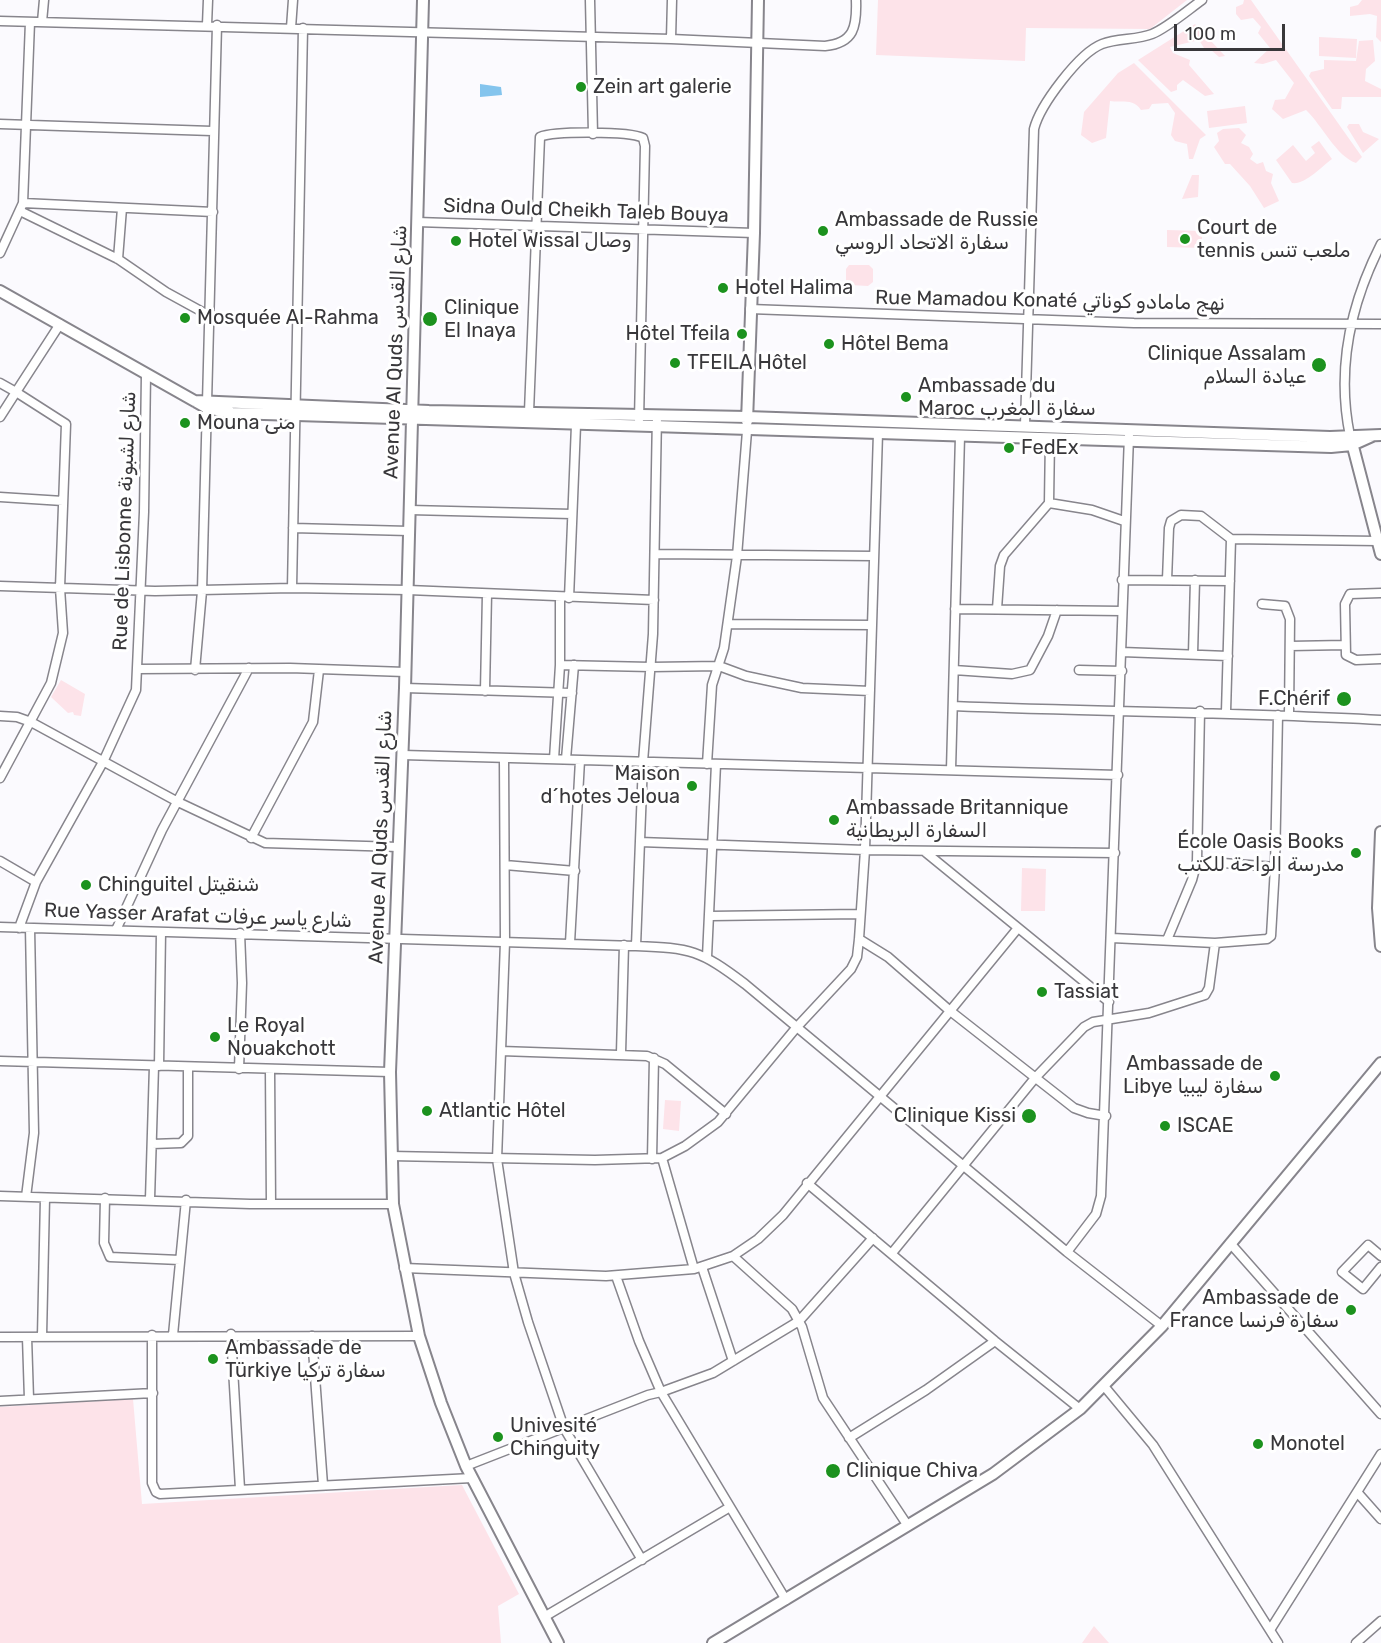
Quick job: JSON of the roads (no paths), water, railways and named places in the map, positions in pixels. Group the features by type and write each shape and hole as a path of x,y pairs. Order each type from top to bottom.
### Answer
{"street":[{"path":"42,22 44,0"},
{"path":"207,25 208,0"},
{"path":"291,28 292,0"},
{"name":"Avenue Al Quds شارع القدس","path":"423,0 403,755 390,1072 393,1204 419,1336 441,1403 466,1466 558,1643"},
{"path":"590,0 593,134"},
{"path":"670,39 672,0"},
{"path":"708,957 714,845 709,704 711,685 719,666 728,624 737,556 747,430 754,233 758,0"},
{"path":"0,21 217,25 825,46 841,44 852,34 857,14 856,0"},
{"path":"1025,425 1026,320 1034,129 1042,108 1090,50 1105,43 1156,33 1202,0"},
{"path":"0,254 22,207 30,22"},
{"path":"195,670 202,591 203,403 213,212 212,130 217,25"},
{"path":"292,588 303,28"},
{"path":"0,124 212,130"},
{"path":"529,412 540,137 553,133 630,135 643,138 645,146 639,420"},
{"path":"22,207 213,212"},
{"path":"22,207 118,259 166,292 208,315"},
{"path":"118,259 122,208"},
{"name":"Sidna Ould Cheikh Taleb Bouya","path":"417,222 754,233"},
{"path":"1381,244 1366,273 1350,322 1344,391 1351,441 1381,554"},
{"path":"0,291 146,374 203,403 232,413 295,410 576,425 639,420"},
{"name":"Rue Mamadou Konaté نهج مامادو كوناتي","path":"750,309 1026,320 1381,324"},
{"path":"0,417 60,324"},
{"name":"Rue de Lisbonne شارع لشبونة","path":"19,928 36,882 103,762 136,690 144,512 146,374"},
{"path":"0,383 66,424 60,588 63,633 54,676 0,778"},
{"path":"412,415 529,412 639,420 747,417 1025,425 1129,435"},
{"path":"657,420 747,430 1050,438 1129,435 1351,441 1376,435"},
{"path":"636,946 643,762 651,667 656,554 657,420"},
{"path":"554,759 572,514 576,425"},
{"path":"391,1156 497,1159 662,1158 698,1138 726,1114 796,1028 851,969 857,957 865,850 878,433"},
{"path":"1067,1252 1099,1208 1106,1116 1122,671 1122,580 1129,435"},
{"path":"951,770 960,436"},
{"path":"997,609 1000,566 1004,555 1049,503 1050,438"},
{"path":"0,497 63,501"},
{"path":"1049,503 1092,510 1124,521"},
{"path":"410,510 572,514"},
{"path":"1167,580 1169,528 1171,521 1176,517 1201,516 1231,539 1378,541"},
{"path":"293,528 409,531"},
{"path":"1226,712 1231,539"},
{"path":"656,554 874,556"},
{"path":"1122,580 1230,580"},
{"path":"1193,654 1195,580"},
{"path":"0,586 202,591 292,588 408,590 654,600"},
{"path":"1381,593 1356,593 1347,598 1345,645 1346,655 1352,660 1381,659"},
{"path":"485,691 487,594"},
{"path":"1262,604 1285,606 1290,619 1289,715"},
{"path":"955,609 1122,610"},
{"path":"954,670 1012,674 1030,670 1048,636 1057,610"},
{"path":"728,624 872,625"},
{"path":"1290,646 1345,645"},
{"path":"1122,652 1228,656"},
{"path":"560,664 651,667 719,666 746,676 802,688 870,691"},
{"path":"567,759 574,665"},
{"path":"137,669 249,668 405,672"},
{"path":"116,930 139,876 249,668"},
{"path":"251,838 313,722 319,670"},
{"path":"1079,670 1122,671"},
{"path":"405,688 572,693"},
{"path":"953,706 1120,713 1200,711 1381,720"},
{"path":"1167,940 1192,880 1197,861 1200,711"},
{"path":"1112,938 1215,943 1269,938 1275,867 1278,715"},
{"path":"0,716 17,717 31,722 178,802 251,838 276,843 399,847"},
{"path":"403,755 1118,775"},
{"path":"504,759 505,942 497,1159 514,1273 564,1428 642,1560"},
{"path":"570,944 580,760"},
{"path":"1381,832 1377,908 1381,946"},
{"path":"640,842 865,850 1115,853"},
{"path":"924,850 1109,1002"},
{"path":"0,861 36,882"},
{"path":"1197,861 1275,867"},
{"path":"505,865 574,871"},
{"path":"711,916 859,914"},
{"name":"Rue Yasser Arafat شارع ياسر عرفات","path":"0,927 624,945 679,948 708,957 879,1095 1067,1252 1162,1326"},
{"path":"26,1197 34,1133 30,928"},
{"path":"404,1268 616,1276 698,1268 733,1256 772,1226 1018,928"},
{"path":"150,1199 161,932"},
{"path":"239,1069 242,983 240,933"},
{"path":"859,939 888,957 949,1010 1074,1108 1106,1116"},
{"path":"892,1253 1035,1078 1084,1027 1093,1022 1149,1012 1206,995 1215,943"},
{"path":"621,1053 624,945"},
{"path":"501,1052 621,1053 654,1058 726,1114"},
{"path":"652,1159 654,1058"},
{"path":"0,1061 390,1072"},
{"path":"713,1643 1014,1460 1080,1409 1162,1326 1381,1063"},
{"path":"152,1144 181,1143 188,1136 188,1067"},
{"path":"270,1070 271,1204"},
{"path":"662,1158 698,1268 733,1361"},
{"path":"807,1184 1080,1409"},
{"path":"0,1196 271,1204 393,1204"},
{"path":"42,1336 45,1198"},
{"path":"105,1198 104,1243 110,1257 180,1260"},
{"path":"172,1335 186,1200"},
{"path":"466,1466 648,1395 713,1373 799,1321 873,1238"},
{"path":"1230,1243 1381,1414"},
{"path":"1381,1256 1368,1245 1342,1272 1363,1289 1381,1267"},
{"path":"733,1256 783,1299 799,1321 820,1391 908,1526"},
{"path":"616,1276 639,1341 661,1392 786,1600"},
{"path":"152,1335 152,1483 156,1492 166,1494 472,1478"},
{"path":"231,1335 240,1489"},
{"path":"0,1336 419,1336"},
{"path":"27,1336 29,1399"},
{"path":"312,1336 323,1485"},
{"path":"849,1438 926,1390 995,1341"},
{"path":"1104,1386 1153,1445 1278,1643"},
{"path":"0,1401 153,1393"},
{"path":"1270,1630 1381,1454"},
{"path":"1357,1492 1381,1519"},
{"path":"544,1617 730,1507"},
{"path":"1356,1643 1381,1621"}],"water":[{"path":"480,84 501,87 502,95 480,97"}],"place":[{"name":"Zein art galerie","path":"581,87"},
{"name":"Ambassade de Russie سفارة الاتحاد الروسي","path":"823,231"},
{"name":"Court de tennis ملعب تنس","path":"1185,239"},
{"name":"Hotel Wissal وصال","path":"456,241"},
{"name":"Hotel Halima","path":"723,288"},
{"name":"Mosquée Al-Rahma","path":"185,318"},
{"name":"Clinique El Inaya","path":"430,319"},
{"name":"Hôtel Tfeila","path":"742,334"},
{"name":"Hôtel Bema","path":"829,344"},
{"name":"TFEILA Hôtel","path":"675,363"},
{"name":"Clinique Assalam عيادة السلام","path":"1319,365"},
{"name":"Ambassade du Maroc سفارة المغرب","path":"906,397"},
{"name":"Mouna منى","path":"185,423"},
{"name":"FedEx","path":"1009,448"},
{"name":"F.Chérif","path":"1344,699"},
{"name":"Maison d´hotes Jeloua","path":"692,786"},
{"name":"Ambassade Britannique السفارة البريطانية","path":"834,820"},
{"name":"École Oasis Books مدرسة الواحة للكتب","path":"1356,853"},
{"name":"Chinguitel شنقيتل","path":"86,885"},
{"name":"Tassiat","path":"1042,992"},
{"name":"Le Royal Nouakchott","path":"215,1037"},
{"name":"Ambassade de Libye سفارة ليبيا","path":"1275,1076"},
{"name":"Atlantic Hôtel","path":"427,1111"},
{"name":"Clinique Kissi","path":"1029,1116"},
{"name":"ISCAE","path":"1165,1126"},
{"name":"Ambassade de France سفارة فرنسا","path":"1351,1310"},
{"name":"Ambassade de Türkiye سفارة تركيا","path":"213,1359"},
{"name":"Univesité Chinguity","path":"498,1437"},
{"name":"Monotel","path":"1258,1444"},
{"name":"Clinique Chiva","path":"833,1471"}]}
